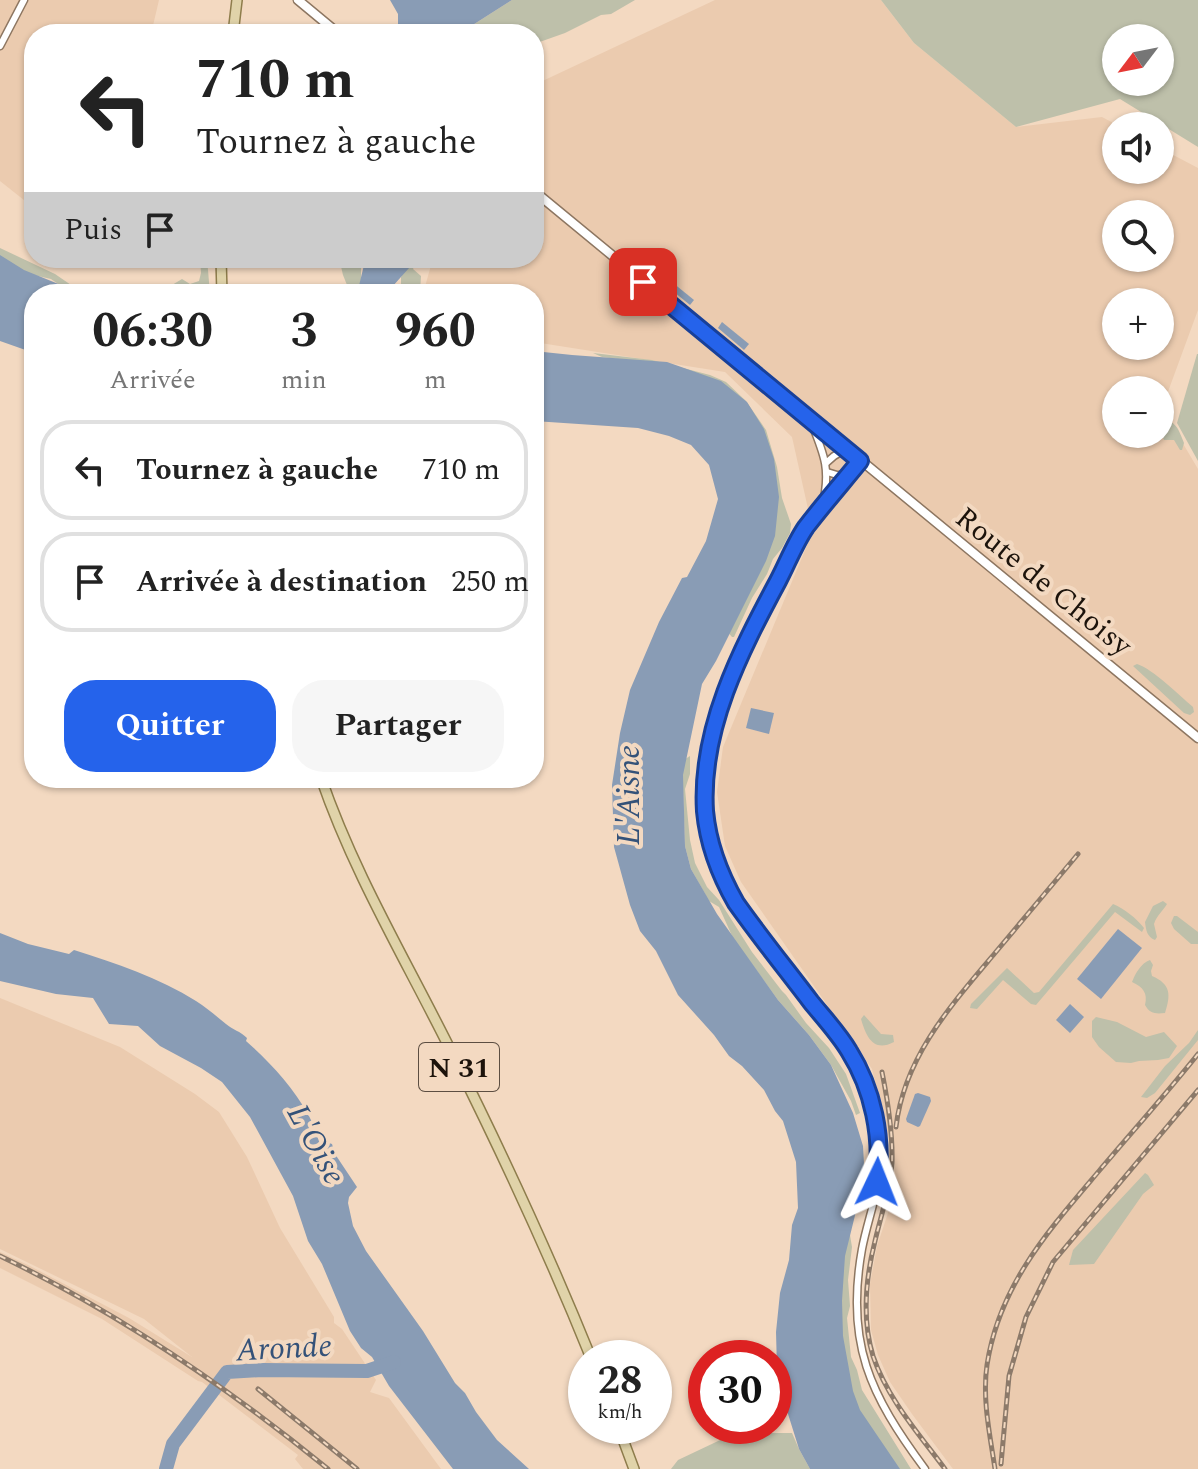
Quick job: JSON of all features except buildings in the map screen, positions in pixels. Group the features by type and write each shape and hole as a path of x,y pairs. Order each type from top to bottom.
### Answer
{"main road":[{"path":"234,24 237,0"},
{"name":"N 31","path":"325,788 369,892 502,1155 583,1340"},
{"path":"625,1444 634,1469"}],"street":[{"path":"0,46 24,0"},
{"path":"298,0 327,24"},
{"name":"Route de Choisy","path":"544,199 1198,738"},
{"path":"811,420 827,472 821,511"},
{"path":"826,463 846,449"},
{"path":"860,461 805,529 746,640 720,707 709,753 705,812 716,863 736,903 849,1050 867,1090 876,1120 879,1163 860,1260 858,1335 863,1362 877,1395 898,1432 925,1469"},
{"path":"827,472 848,475"}],"shaded area":[{"path":"0,0 159,0 153,24 24,24 24,200 0,181"},
{"path":"715,0 881,0 914,43 1016,127 1102,117 1102,184 1174,184 1174,155 1198,168 1198,310 1174,376 1102,376 1102,448 1174,448 1174,428 1198,469 1198,1469 953,1469 890,1382 871,1330 870,1284 877,1246 888,1213 895,1165 872,1069 741,882 725,846 717,792 723,747 813,531 792,437 725,372 544,344 544,284 426,284 430,268 544,268 544,80"},
{"path":"0,998 120,1047 219,1112 247,1157 280,1228 334,1317 334,1323 342,1329 376,1380 370,1392 389,1398 441,1469 303,1469 295,1459 298,1455 202,1382 102,1319 0,1268 0,1252 129,1318 192,1357 144,1319 0,1249"}],"green space":[{"path":"512,0 635,0 611,14 601,15 544,40 544,24 474,24"},
{"path":"881,0 1198,0 1198,147 1174,132 1174,112 1141,112 1120,99 1016,127 914,43"},
{"path":"0,248 24,259 24,268 42,268 70,284 58,284 51,279 25,273 0,257"},
{"path":"201,268 208,268 209,284 190,284 199,281"},
{"path":"341,268 361,268 361,284 347,284"},
{"path":"406,268 414,268 421,276 420,284 401,284"},
{"path":"182,279 190,284 174,284"},
{"path":"593,353 652,360 726,382 746,401 766,430 791,524 790,533 752,598 734,637 727,631 768,544 640,362"},
{"path":"1198,354 1198,461 1177,423"},
{"path":"1174,424 1184,443 1180,450 1174,440"},
{"path":"1137,664 1166,683 1193,707 1194,712 1190,715 1184,713 1133,666"},
{"path":"690,756 690,774 685,789 695,863 707,887 719,900 752,952 829,1048 846,1074 860,1113 856,1115 831,1065 733,938 719,907 709,901 691,869 685,846 682,761"},
{"path":"1163,901 1167,904 1154,924 1155,940 1146,930 1145,922 1153,906"},
{"path":"1113,904 1137,921 1144,928 1142,932 1115,912 1036,1005 1003,980 977,1009 970,1008 1007,968 1034,993 1039,992"},
{"path":"1174,916 1198,932 1198,944 1191,944 1174,929 1171,923"},
{"path":"1150,960 1152,976 1163,983 1168,991 1165,1013 1149,1010 1145,1005 1144,991 1132,982 1141,966"},
{"path":"864,1015 881,1034 893,1035 894,1042 881,1045 872,1041 861,1019"},
{"path":"1096,1017 1117,1022 1146,1037 1164,1032 1177,1046 1169,1058 1116,1062 1092,1037 1092,1021"},
{"path":"1198,1030 1198,1040 1155,1093 1147,1098 1141,1097 1165,1066"},
{"path":"1145,1173 1154,1185 1143,1194 1094,1264 1069,1265 1073,1250"},
{"path":"850,1235 850,1306 847,1318 851,1357 862,1390 911,1469 898,1469 857,1411 845,1363 838,1296 846,1240"},
{"path":"792,1433 810,1469 671,1469 678,1460 712,1444 792,1444"}],"water":[{"path":"390,0 512,0 474,24 398,24 398,14"},
{"path":"0,255 24,270 58,284 24,284 24,349 0,341"},
{"path":"363,268 409,268 395,284 359,284"},
{"path":"662,274 694,300 690,305 658,279"},
{"path":"722,322 749,344 744,350 718,328"},
{"name":"L'Aisne","path":"544,352 667,362 721,381 747,402 764,429 774,459 779,497 775,536 766,561 702,684 683,775 685,846 691,869 717,914 778,1000 831,1065 853,1113 863,1146 864,1164 861,1191 845,1256 843,1336 853,1391 860,1410 900,1469 810,1469 799,1449 792,1427 792,1340 776,1340 776,1332 792,1225 798,1208 796,1162 783,1121 764,1090 729,1056 678,995 656,951 640,931 614,847 612,785 630,690 659,622 706,541 718,499 709,465 691,445 638,428 544,422"},
{"path":"751,708 774,713 769,734 746,728"},
{"path":"1118,929 1142,948 1101,999 1077,979"},
{"name":"L'Oise","path":"0,933 69,954 74,950 152,978 196,1001 247,1038 246,1041 295,1094 310,1117 320,1144 332,1144 335,1154 357,1187 348,1203 353,1226 366,1251 476,1412 497,1440 529,1469 453,1469 350,1331 322,1264 308,1241 293,1196 250,1117 222,1082 160,1046 138,1026 109,1024 93,998 56,994 0,981"},
{"path":"1070,1004 1084,1017 1070,1033 1056,1020"},
{"path":"918,1093 930,1097 931,1101 918,1127 906,1119"}],"waterway":[{"name":"Aronde","path":"166,1469 173,1444 227,1372 367,1371 394,1362"}],"railway":[{"path":"896,1127 909,1077 932,1033 1078,854"},
{"path":"995,1469 986,1404 987,1365 993,1336 1015,1284 1062,1215 1198,1054"},
{"path":"882,1072 890,1118 892,1163 872,1255 867,1328 873,1356 886,1386 945,1469"},
{"path":"1001,1464 1009,1376 1026,1317 1053,1262 1198,1090"},
{"path":"0,1256 87,1302 170,1353 211,1380 328,1469"},
{"path":"258,1389 357,1469"}],"route":[{"path":"643,282 860,461 805,529 746,640 718,715 709,753 705,812 716,863 736,903 849,1050 863,1078 877,1129 877,1182"}]}
